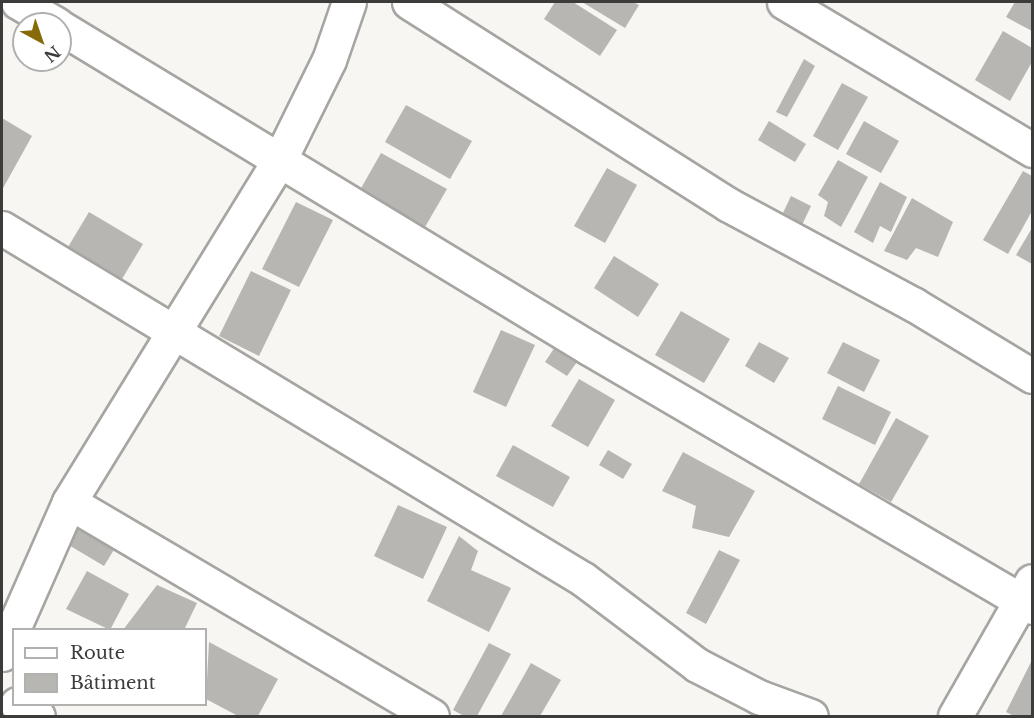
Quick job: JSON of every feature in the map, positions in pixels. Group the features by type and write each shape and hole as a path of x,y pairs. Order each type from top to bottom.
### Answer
{"street":[{"path":"18,2 35,12"},
{"path":"13,628 69,502 280,159 329,60 349,2"},
{"path":"409,2 729,204 913,304 1032,376"},
{"path":"784,2 1032,150"},
{"path":"72,34 589,348 1029,596 955,717"},
{"path":"2,228 174,328 583,579 697,665 759,697 811,717"},
{"path":"69,502 432,717"},
{"path":"2,654 12,631"},
{"path":"19,706 38,717"}],"building":[{"path":"555,2 573,2 617,30 600,56 544,19"},
{"path":"582,2 633,2 639,5 625,28"},
{"path":"1015,2 1032,2 1032,31 1006,17"},
{"path":"1003,31 1032,48 1032,62 1010,101 975,80"},
{"path":"804,59 815,66 787,117 776,112"},
{"path":"842,83 868,97 838,150 813,136"},
{"path":"406,105 472,141 450,179 385,142"},
{"path":"2,118 32,136 2,190"},
{"path":"769,121 806,144 795,162 758,140"},
{"path":"864,121 899,141 881,173 846,154"},
{"path":"381,153 447,189 425,227 360,190"},
{"path":"838,160 868,177 841,227 824,216 828,202 818,195"},
{"path":"607,168 637,185 605,243 574,226"},
{"path":"1023,171 1032,176 1032,211 1008,254 983,240"},
{"path":"880,182 907,197 891,232 880,226 873,243 854,232"},
{"path":"791,196 811,206 801,227 781,217"},
{"path":"912,198 953,222 938,257 916,248 907,260 884,251"},
{"path":"296,202 333,220 299,287 262,269"},
{"path":"89,212 143,244 122,279 68,247"},
{"path":"1032,228 1032,264 1016,255"},
{"path":"614,256 659,284 638,317 594,288"},
{"path":"251,271 291,290 259,356 219,336"},
{"path":"681,311 730,339 704,383 655,355"},
{"path":"501,330 535,345 506,407 473,392"},
{"path":"759,342 789,358 774,383 745,366"},
{"path":"843,342 880,360 864,392 827,373"},
{"path":"557,344 579,359 567,376 545,362"},
{"path":"579,379 615,400 588,447 551,426"},
{"path":"838,386 891,412 875,445 822,419"},
{"path":"896,418 929,436 891,502 859,484"},
{"path":"513,445 570,477 553,507 496,476"},
{"path":"608,450 632,464 623,479 599,465"},
{"path":"683,452 755,491 729,537 692,528 696,506 662,491"},
{"path":"398,505 447,527 423,579 374,556"},
{"path":"78,525 115,548 104,566 67,544"},
{"path":"459,536 478,551 471,570 511,588 489,632 427,601"},
{"path":"719,550 740,560 706,624 686,613"},
{"path":"87,571 129,594 111,628 106,628 66,609"},
{"path":"157,585 197,603 185,628 125,628"},
{"path":"209,642 278,679 258,716 238,716 207,700"},
{"path":"489,643 511,654 477,716 464,716 453,710"},
{"path":"1032,660 1032,716 1014,716 1006,712"},
{"path":"531,663 561,680 540,716 501,716"}]}
